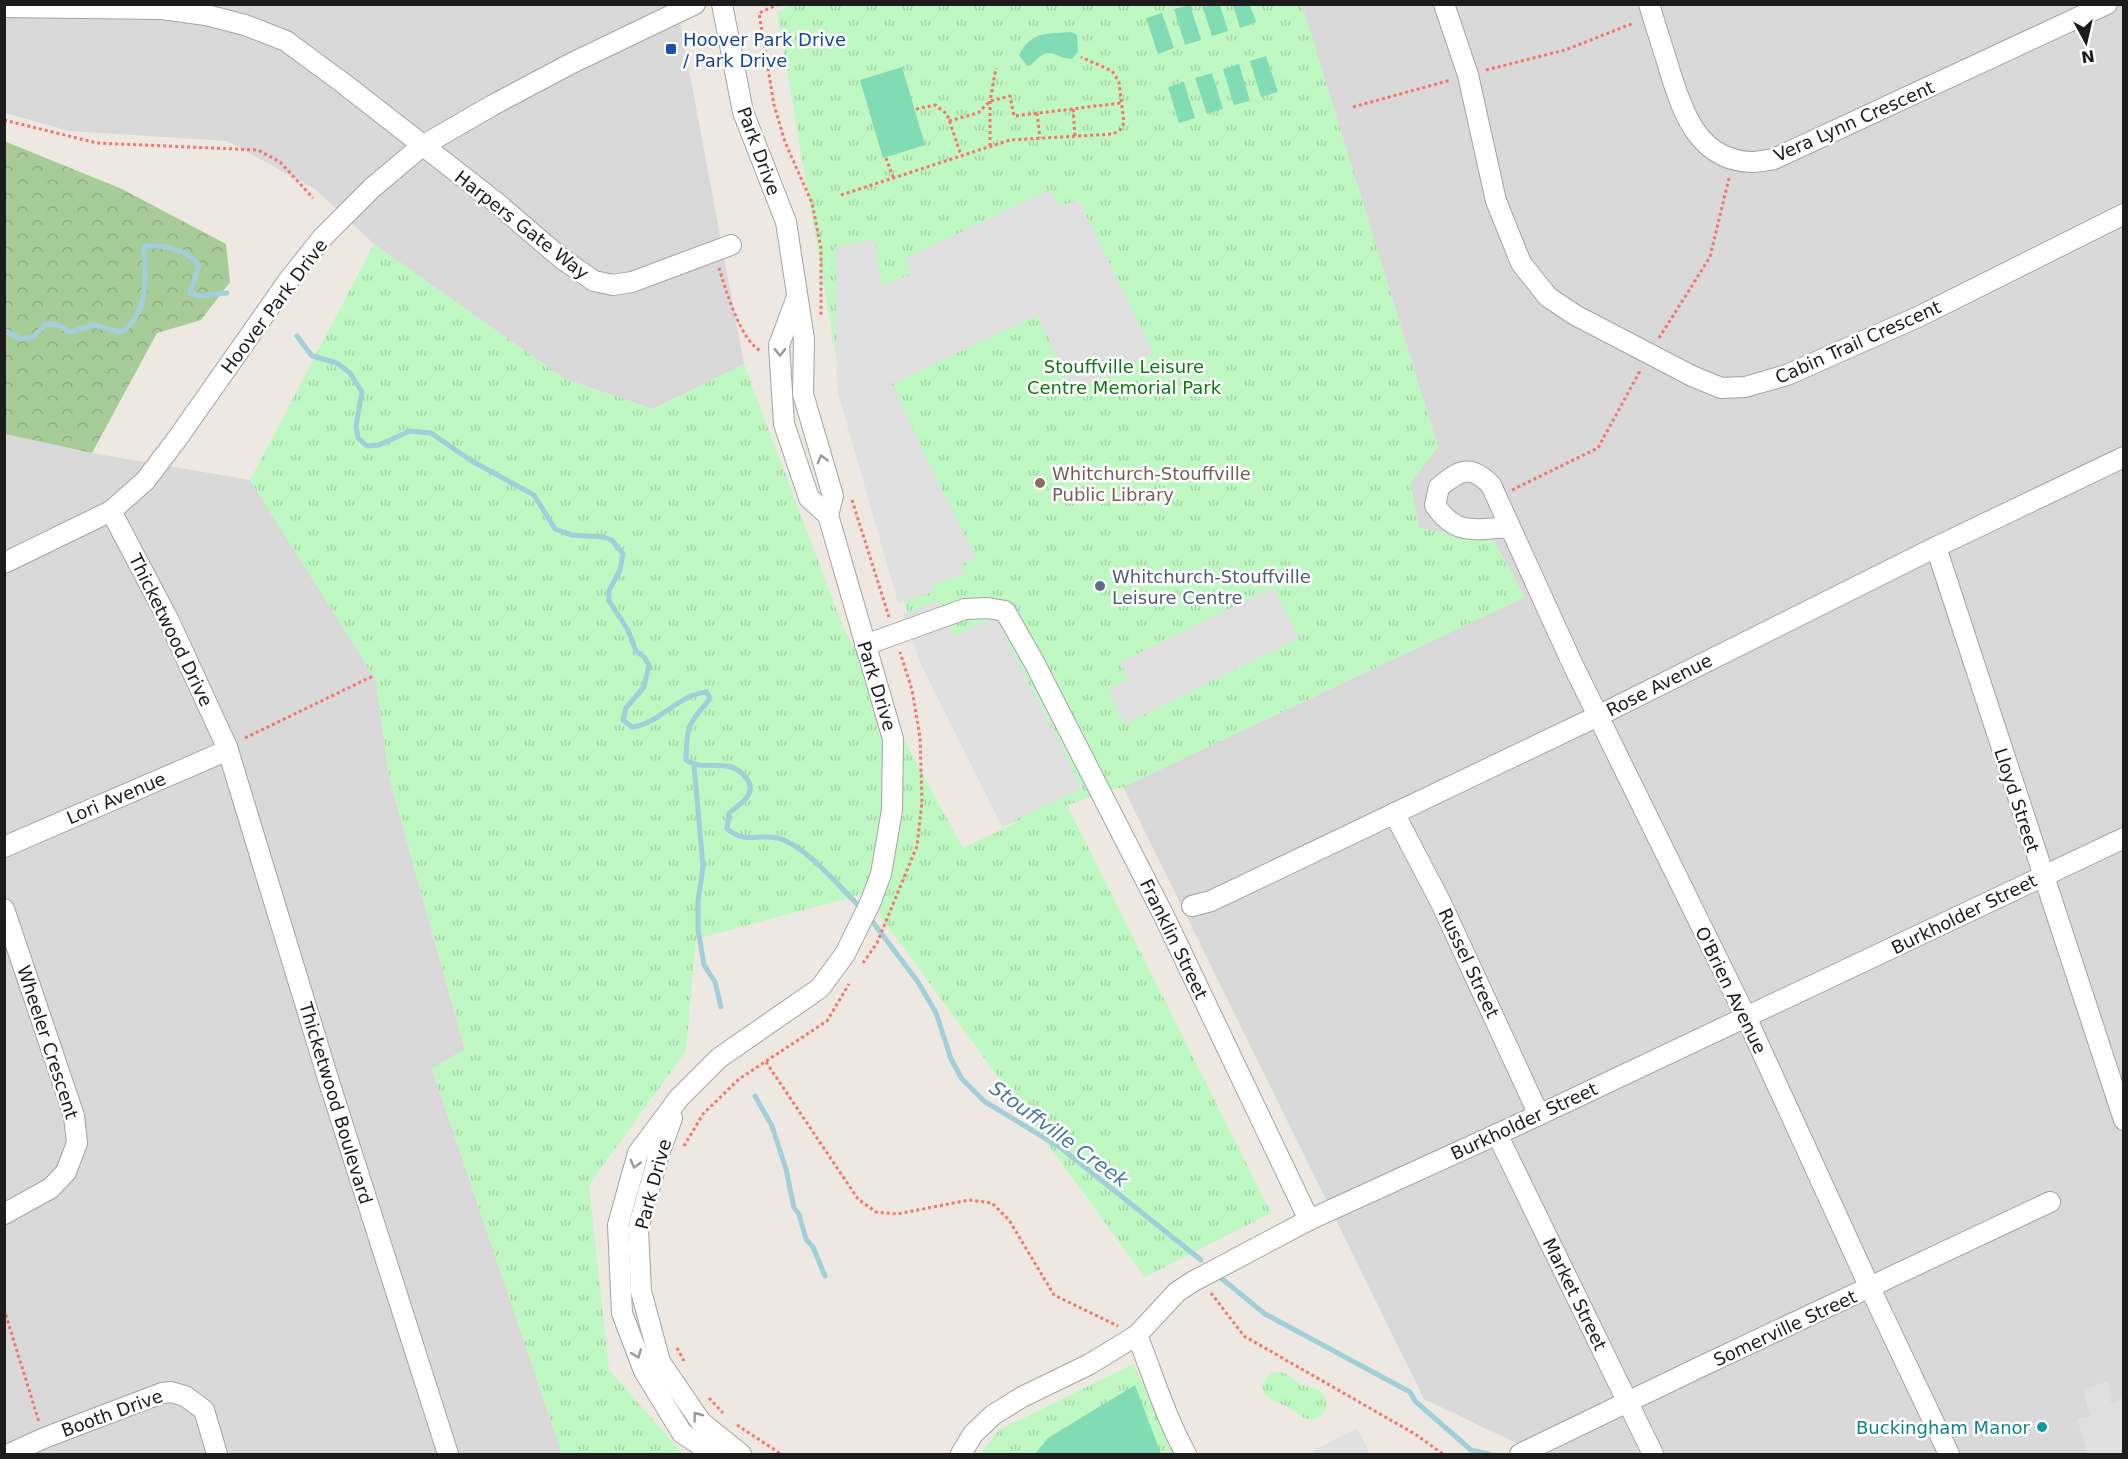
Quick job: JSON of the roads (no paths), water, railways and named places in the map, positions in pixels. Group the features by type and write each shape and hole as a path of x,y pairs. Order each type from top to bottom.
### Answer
{"street":[{"name":"Hoover Park Drive","path":"4,564 111,511 145,481 288,281 322,238 372,188 422,146 572,63 695,4"},
{"name":"Park Drive","path":"713,1455 682,1433 644,1371 622,1313 618,1225 638,1153 679,1098 720,1058 820,988 845,954 871,901 881,874 892,810 893,739 828,515 833,496 803,394 804,339 786,222 743,112 722,4"},
{"name":"Cabin Trail Crescent","path":"1444,4 1467,75 1497,201 1521,263 1548,297 1575,315 1692,376 1721,388 1745,387 1786,375 1920,316 2124,214"},
{"name":"Vera Lynn Crescent","path":"1651,10 1682,110 1699,138 1717,152 1731,159 1752,162 1774,159 2107,4"},
{"name":"Harpers Gate Way","path":"4,8 162,9 206,15 245,25 286,41 498,204 561,258 594,281 613,285 632,282 723,248"},
{"name":"Park Drive","path":"797,297 779,345 784,424 809,498 828,515"},
{"name":"Rose Avenue","path":"1192,906 1211,901 1598,716 1936,547 2124,457"},
{"name":"Thicketwood Drive","path":"111,511 169,621 228,748"},
{"name":"O'Brien Avenue","path":"1510,527 1598,716 1746,1017 1870,1288 1950,1455"},
{"name":"Lloyd Street","path":"1936,547 2042,876 2124,1120"},
{"name":"Franklin Street","path":"865,645 965,609 988,608 1005,611 1034,662 1164,918 1309,1220"},
{"name":"Lori Avenue","path":"4,847 228,748"},
{"name":"Thicketwood Boulevard","path":"228,748 327,1075 448,1455"},
{"name":"Russel Street","path":"1394,813 1441,903 1539,1115"},
{"name":"Burkholder Street","path":"961,1455 973,1434 993,1414 1022,1397 1090,1364 1137,1335 1192,1287 1309,1220 1539,1115 2124,838"},
{"name":"Wheeler Crescent","path":"4,909 74,1116 77,1143 66,1172 51,1188 4,1214"},
{"name":"Park Drive","path":"679,1098 659,1154 638,1229 641,1291 660,1362 701,1422 741,1455"},
{"name":"Market Street","path":"1497,1134 1653,1455"},
{"name":"Somerville Street","path":"1520,1455 1700,1367 2050,1202"},
{"path":"1137,1335 1170,1427 1186,1455"},
{"name":"Booth Drive","path":"9,1455 44,1438 162,1393 171,1392 185,1396 204,1410 217,1455"}],"waterway":[{"name":"Stouffville Creek","path":"4,330 20,339 33,337 45,325 56,324 70,332 93,325 121,332 137,315 144,294 144,246 174,249 188,255 199,265 190,293 200,296 227,293"},
{"name":"Stouffville Creek","path":"297,336 312,356 337,363 350,373 362,392 356,426 358,438 367,446 379,445 410,431 431,433 470,460 534,495 555,529 572,535 603,537 612,540 623,554 620,570 609,591 609,601 628,630 636,651 649,665 644,687 626,708 623,720 632,727 642,725 687,698 707,692 710,699 690,726 686,760 694,764 733,767 750,784 746,799 729,813 727,829 740,836 770,837 788,842 811,858 863,910"},
{"path":"694,765 703,867 698,901 698,929 704,965 715,982 721,1007"},
{"name":"Stouffville Creek","path":"869,917 918,982 936,1013 951,1059 962,1079 984,1101 1061,1148 1201,1260"},
{"path":"755,1096 772,1126 786,1169 794,1208 799,1214 806,1239 813,1247 825,1276"},
{"name":"Stouffville Creek","path":"1221,1278 1265,1314 1410,1392 1415,1401 1471,1450 1489,1454"}],"place":[{"name":"Hoover Park Drive / Park Drive","path":"671,49"},
{"name":"Whitchurch-Stouffville Public Library","path":"1040,483"},
{"name":"Whitchurch-Stouffville Leisure Centre","path":"1100,586"},
{"name":"Buckingham Manor","path":"2042,1427"}],"park label":[{"name":"Stouffville Leisure Centre Memorial Park","path":"1124,376"}]}
